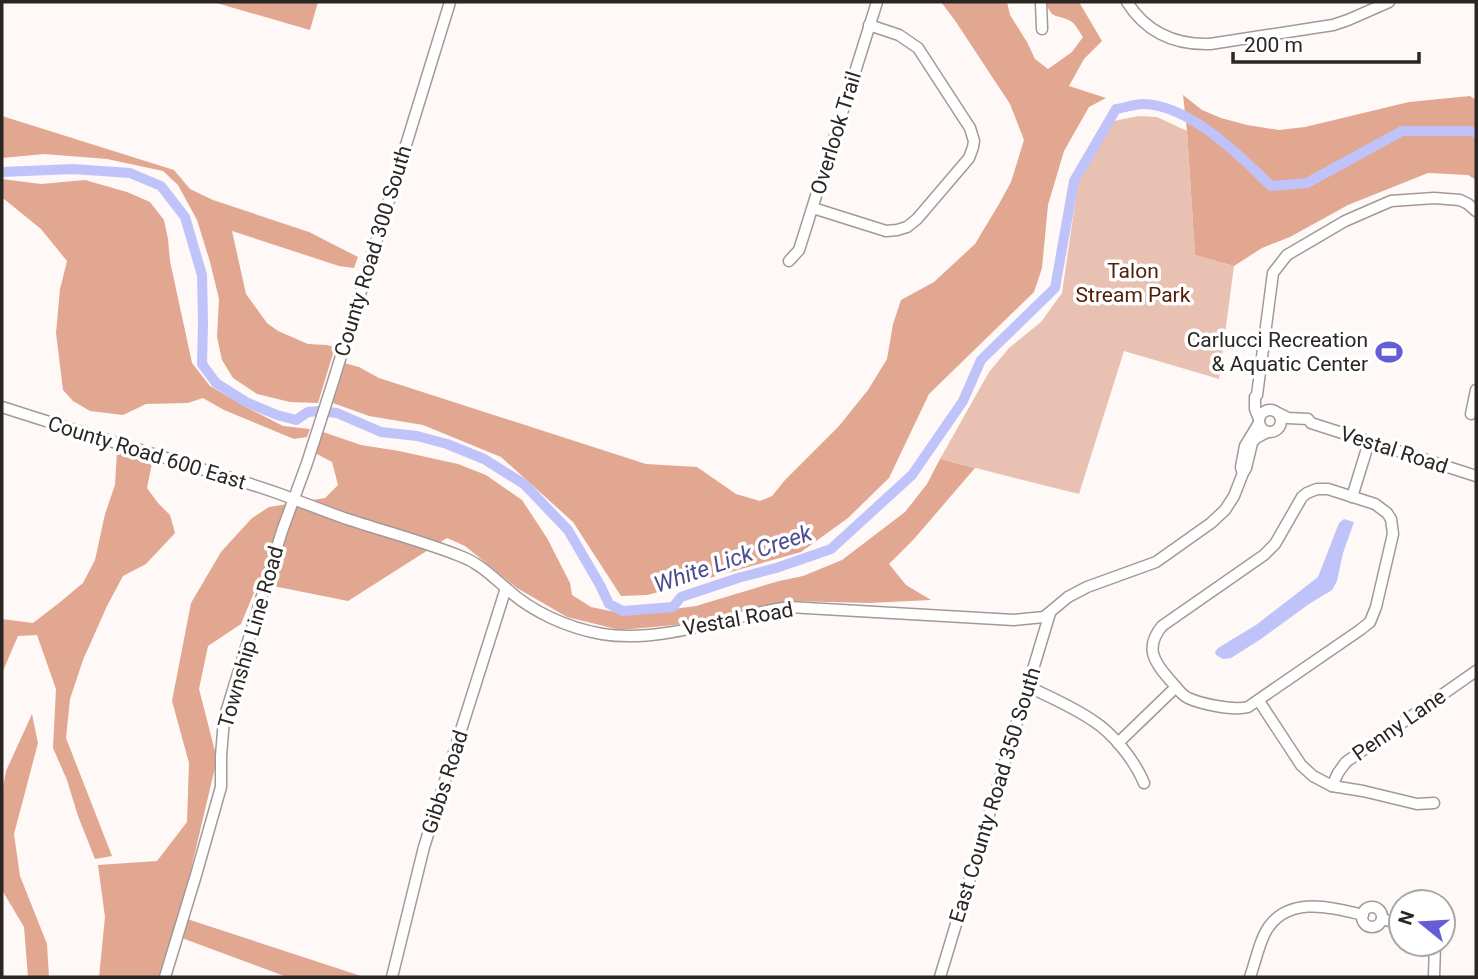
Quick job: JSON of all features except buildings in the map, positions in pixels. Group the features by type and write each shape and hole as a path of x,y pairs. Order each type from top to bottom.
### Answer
{"street":[{"name":"County Road 300 South","path":"293,499 333,382 450,2"},
{"name":"Overlook Trail","path":"789,261 799,250 877,2"},
{"path":"1041,2 1042,29"},
{"path":"1127,2 1133,12 1158,33 1188,44 1210,44 1333,25 1389,2"},
{"path":"813,208 886,231 902,229 917,219 969,158 973,147 970,128 918,48 899,35 869,25"},
{"path":"1258,395 1265,406 1281,419 1279,428 1273,432 1262,429 1255,397 1258,395 1273,272 1287,255 1345,221 1391,201 1434,198 1460,200 1476,211"},
{"path":"1471,414 1476,390"},
{"name":"County Road 600 East","path":"2,407 293,499"},
{"path":"1259,421 1262,412 1275,412"},
{"name":"Vestal Road","path":"1275,412 1288,418 1308,419 1311,423 1476,476"},
{"name":"Vestal Road","path":"1243,472 1241,467 1245,446 1259,421"},
{"name":"Vestal Road","path":"1279,428 1290,424 1311,423"},
{"name":"Vestal Road","path":"293,499 468,559 533,608 558,621 603,634 623,636 663,633 789,607 1014,620 1038,619 1087,587 1156,562 1211,523 1225,510 1234,496 1250,458 1252,443 1267,432"},
{"path":"1352,497 1369,442"},
{"path":"1324,488 1382,508 1387,513 1393,526 1393,534 1373,616 1360,630 1248,707 1232,709 1192,699 1176,687 1154,659 1153,640 1162,626 1264,555 1275,544 1299,501 1307,493 1324,488"},
{"name":"Township Line Road","path":"164,977 221,787 224,719 293,499"},
{"name":"Gibbs Road","path":"392,977 424,847 506,589"},
{"name":"East County Road 350 South","path":"940,977 1051,612"},
{"name":"Penny Lane","path":"1332,786 1346,762 1476,671"},
{"path":"1029,687 1091,719 1118,743 1138,769 1144,783"},
{"path":"1118,743 1176,687"},
{"path":"1259,701 1301,765 1313,776 1332,786 1417,804 1434,803"},
{"path":"1250,977 1263,936 1287,910 1300,906 1315,906 1363,915 1368,909 1375,908 1382,919 1387,920"},
{"path":"1434,977 1435,958"}],"green space":[{"name":"Talon Stream Park","path":"1138,116 1157,117 1187,131 1195,255 1234,266 1219,379 1124,351 1079,494 940,459 989,372 1009,348 1041,322 1062,293 1078,183 1114,121"}],"shaded area":[{"path":"213,2 318,2 310,30"},
{"path":"941,2 1007,2 1010,15 1035,59 1048,69 1072,52 1083,37 1072,22 1051,12 1046,2 1079,2 1102,41 1084,59 1069,86 1106,98 1089,107 1064,151 1048,205 1042,268 1034,292 929,394 889,478 848,518 801,552 647,595 621,596 573,522 501,457 423,425 369,416 330,402 344,363 359,367 379,378 646,464 697,467 736,494 760,501 772,496 839,426 868,390 887,359 893,324 901,300 934,282 975,244 1011,182 1024,140 1010,104"},
{"path":"1183,95 1202,110 1221,118 1279,130 1305,127 1409,102 1470,96 1476,100 1476,180 1468,175 1428,173 1348,205 1290,237 1262,248 1234,266 1195,255"},
{"path":"2,116 174,170 190,189 213,200 309,232 358,257 354,268 339,266 232,231 246,294 267,323 278,331 308,344 335,347 318,403 290,402 257,394 233,378 222,360 217,337 219,299 197,220 178,185 163,171 107,159 44,154 2,158"},
{"path":"2,179 41,184 85,180 150,202 164,220 192,363 210,386 283,426 310,429 307,437 294,439 224,410 203,398 188,403 146,404 123,415 90,411 73,401 63,390 56,333 60,289 67,261 41,229 2,199"},
{"path":"323,432 361,445 458,464 486,475 522,500 547,538 570,583 572,595 591,607 629,615 696,606 803,576 842,560 905,512 927,484 940,459 975,468 889,564 906,585 931,600 869,603 791,601 675,625 620,630 567,617 517,588 465,546 447,538 348,601 258,583 241,624 208,646 199,689 217,759 184,899 187,909 184,918 364,977 287,977 179,937 165,977 99,977 105,917 98,865 157,861 187,822 189,763 172,701 191,603 221,552 252,518 269,507 325,498 338,485 332,462 315,453"},
{"path":"117,451 152,463 147,488 170,515 175,533 146,564 123,576 83,660 70,699 66,738 112,856 95,859 53,748 56,689 37,635 18,636 2,673 2,619 33,623 83,583 95,560 105,514 115,485"},
{"path":"32,714 38,743 14,834 20,876 47,944 49,977 28,977 24,927 2,890 2,792 6,771"}],"water":[{"path":"1344,519 1354,522 1332,590 1231,658 1223,659 1216,655 1218,648 1256,625 1318,577 1339,523"}],"waterway":[{"name":"White Lick Creek","path":"2,172 73,169 130,173 161,186 185,217 202,275 202,364 216,383 246,402 277,415 296,420 308,412 337,413 381,432 417,436 447,444 484,459 524,484 568,530 609,604 623,611 673,607 681,597 831,549 912,475 963,401 981,360 1055,288 1074,181 1116,109 1143,104 1178,113 1213,134 1271,186 1307,183 1402,131 1476,133"}],"place":[{"name":"Carlucci Recreation & Aquatic Center","path":"1389,352"}]}
